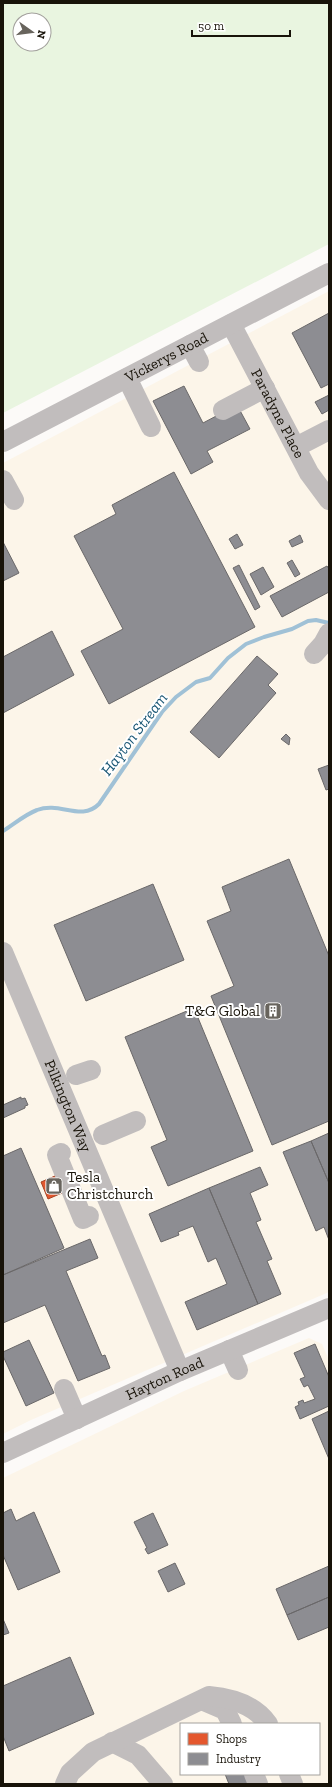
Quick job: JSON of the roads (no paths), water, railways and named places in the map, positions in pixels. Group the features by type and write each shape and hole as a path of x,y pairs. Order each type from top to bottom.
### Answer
{"street":[{"name":"Vickerys Road","path":"3,442 128,378 195,354 231,324 329,273"},
{"name":"Paradyne Place","path":"231,324 309,473 329,500"},
{"path":"128,378 151,427"},
{"path":"223,410 265,388"},
{"path":"296,447 329,430"},
{"path":"3,480 14,500"},
{"path":"314,654 323,644 329,633"},
{"name":"Pilkington Way","path":"3,952 180,1371"},
{"path":"103,1135 136,1122"},
{"path":"61,1153 57,1154 83,1219 89,1216"},
{"name":"Hayton Road","path":"3,1453 180,1371 329,1309"},
{"path":"229,1350 238,1370"},
{"path":"64,1389 77,1419"},
{"path":"65,1784 70,1773 93,1752 209,1696 227,1697 254,1709 263,1716 267,1723"},
{"path":"200,1700 225,1710 232,1723"},
{"path":"112,1742 138,1755 163,1784"}],"waterway":[{"name":"Hayton Stream","path":"3,831 37,810 54,808 85,811 92,809 99,804 162,712 176,697 196,682 210,678 228,658 246,644 292,629 308,621 316,620 329,623"}],"place":[{"name":"T&G Global","path":"273,1011"},
{"name":"Tesla Christchurch","path":"54,1186"}]}
